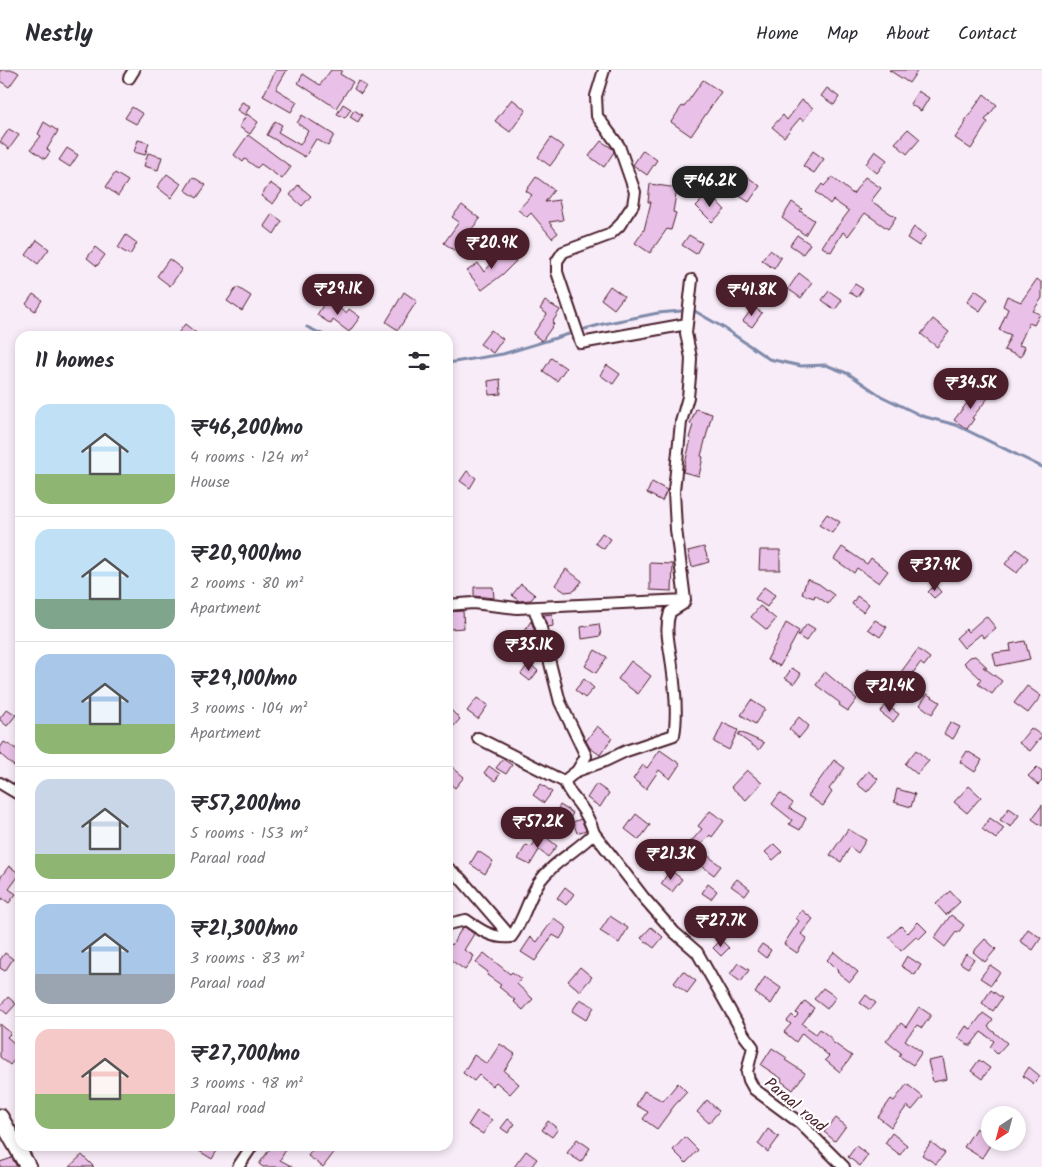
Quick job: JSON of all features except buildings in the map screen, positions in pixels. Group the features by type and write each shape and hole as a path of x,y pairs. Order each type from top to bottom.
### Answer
{"main road":[{"path":"0,1117 15,1144"},
{"path":"19,1151 28,1167"}],"street":[{"path":"604,70 596,96 597,116 619,146 635,192 633,206 619,226 609,235 563,252 558,261 557,272 581,343 688,320"},
{"path":"478,738 566,782 577,771 606,761 626,750 674,735 676,725 673,667 666,626 670,612 683,604 685,600 676,529 674,491 681,422 688,397 690,377 691,358 686,333 692,280"},
{"path":"453,605 473,603 534,608 685,600"},
{"path":"534,608 542,628 560,702 586,756 577,771"},
{"name":"Paraal road","path":"566,782 570,795 581,807 590,822 594,834 644,898 674,932 697,952 707,967 740,1028 753,1047 747,1072 754,1090 800,1124 844,1167"},
{"path":"0,783 15,792"},
{"path":"511,937 523,918 529,900 540,882 569,853 594,834"},
{"path":"453,872 511,937"},
{"path":"453,923 466,920 490,935 503,938 511,937"},
{"path":"238,1167 249,1151"}],"waterway":[{"path":"585,329 658,313 693,310 724,328 769,359 801,366 826,365 849,374 881,396 922,416 956,425 1042,467"},
{"path":"307,327 315,331"},
{"path":"453,362 503,354 569,334"}]}
